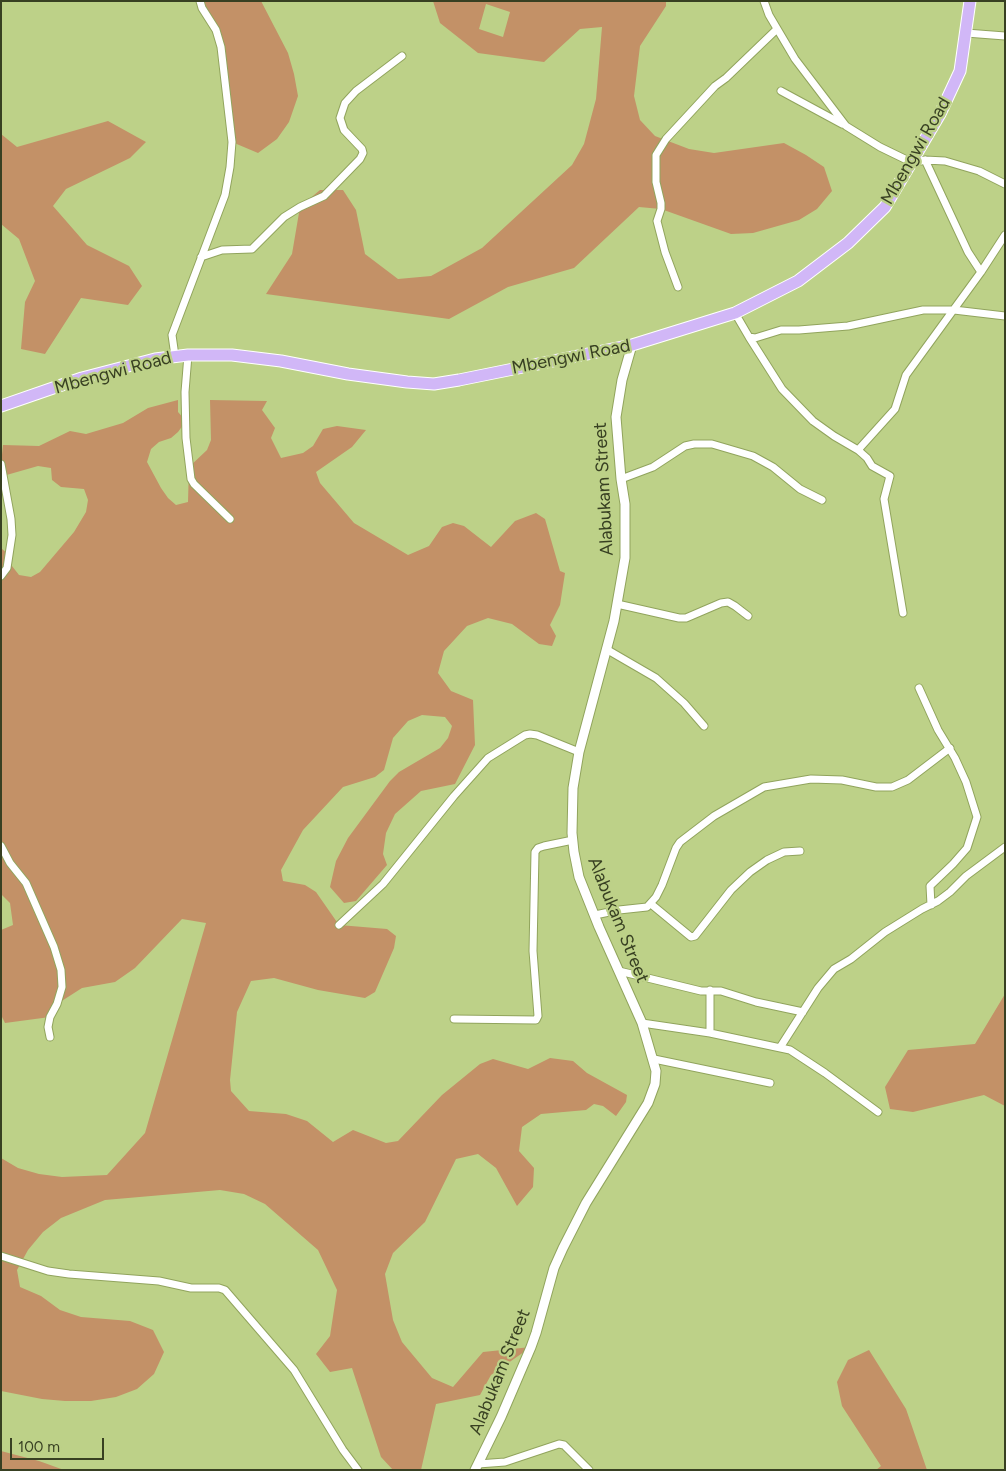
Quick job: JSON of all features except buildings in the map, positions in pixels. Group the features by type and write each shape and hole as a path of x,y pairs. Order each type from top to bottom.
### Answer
{"main road":[{"name":"Mbengwi Road","path":"1,406 82,378 155,359 188,354 232,355 281,361 348,374 434,384 632,345 735,313 798,281 848,243 885,207 913,163 940,114 960,70 970,1"}],"street":[{"path":"175,356 172,335 225,195 232,142 221,47 216,30 202,8 200,1"},
{"path":"764,1 769,16 795,59 846,126"},
{"path":"678,287 665,252 657,222 661,203 656,182 656,155 666,139 715,86 726,78 777,29"},
{"path":"966,33 1005,36"},
{"path":"201,257 222,250 252,249 284,217 324,196 360,159 363,153 362,149 344,130 340,118 345,103 356,91 402,56"},
{"path":"780,92 913,163 925,160 946,161 979,171 1005,184"},
{"path":"925,160 968,252 981,272"},
{"path":"858,450 894,410 906,375 1005,236"},
{"path":"748,337 760,337 781,330 848,326 923,310 954,310 1005,316"},
{"path":"735,313 748,337 782,389 813,421 858,450 867,458 872,466 890,476 884,506 904,613"},
{"name":"Alabukam Street","path":"477,1467 531,1348 554,1268 563,1248 586,1203 648,1103 655,1084 656,1071 654,1059 642,1023 579,877 573,840 573,788 579,752 617,604 625,558 625,504 616,417 622,380 632,345"},
{"path":"188,354 185,392 186,438 191,479 230,519"},
{"path":"621,479 653,467 685,446 712,444 753,456 773,468 800,489 822,500"},
{"path":"1,464 12,535 7,568 1,576"},
{"path":"617,604 686,618 728,602 748,616"},
{"path":"606,649 656,678 684,703 704,726"},
{"path":"919,688 938,730 950,748 966,782 977,817 966,848 953,864 930,886 931,905"},
{"path":"338,926 383,884 454,796 488,758 525,735 530,734 579,752"},
{"path":"595,915 647,907 651,904 662,885 680,842 714,816 764,787 810,779 842,780 876,787 892,787 908,780 950,748"},
{"path":"454,1019 536,1020 538,1016 533,951 536,852 538,848 544,846 573,840"},
{"path":"1,846 10,863 26,883 54,947 61,970 62,987 57,1004 50,1017 48,1028 50,1037"},
{"path":"781,1046 818,988 834,969 851,959 885,932 950,892 966,876 1005,847"},
{"path":"651,904 691,937 695,936 731,890 750,872 767,860 784,852 800,851"},
{"path":"619,971 701,991 721,991 756,1002 802,1012"},
{"path":"710,990 710,1033"},
{"path":"642,1023 781,1046 802,1056 878,1112"},
{"path":"654,1059 770,1083"},
{"path":"1,1256 48,1271 159,1281 191,1288 219,1288 226,1290 294,1370 343,1450 358,1470"},
{"path":"477,1467 505,1462 559,1444 564,1445 589,1470"}],"shaded area":[{"path":"201,1 261,1 288,53 298,96 289,122 277,139 258,153 232,142 221,47"},
{"path":"433,1 666,1 666,6 640,46 634,96 640,120 655,136 689,149 714,153 784,143 824,167 832,191 817,209 799,220 753,233 731,234 661,209 639,207 574,268 508,287 449,319 266,294 292,254 300,207 320,190 343,190 356,210 365,254 398,279 431,276 482,248 572,165 584,144 596,99 602,27 580,29 544,62 478,53 440,23","holes":["486,4 510,12 503,37 479,29"]},
{"path":"108,121 146,142 130,158 66,189 53,206 87,245 129,266 142,286 128,305 81,298 45,354 21,349 25,302 35,281 19,239 1,224 1,134 17,147"},
{"path":"178,400 178,412 186,421 171,438 159,442 151,449 147,462 161,488 176,505 188,502 189,467 207,450 211,440 210,400 267,401 262,410 275,428 271,438 281,458 303,453 313,446 323,429 337,426 366,430 352,447 316,472 320,483 354,523 408,555 429,546 442,527 453,523 464,526 491,547 515,521 536,513 545,519 560,571 565,573 560,605 550,625 556,636 552,646 539,644 512,624 488,618 467,626 444,651 438,673 451,691 473,700 475,745 455,784 421,791 395,814 386,833 383,854 387,865 356,901 344,903 330,887 336,861 348,838 390,781 399,772 440,748 448,738 452,726 445,717 422,715 408,721 393,738 384,770 375,777 343,787 303,830 281,870 283,881 305,885 316,892 339,925 387,929 396,936 394,948 375,992 365,998 318,990 274,978 251,981 237,1012 230,1080 231,1091 249,1111 286,1114 307,1121 333,1142 353,1130 386,1143 398,1141 442,1095 480,1064 493,1059 528,1069 550,1058 573,1061 587,1073 627,1095 626,1102 616,1116 603,1106 594,1104 586,1110 541,1114 522,1127 519,1151 534,1168 533,1187 517,1206 496,1168 478,1154 456,1159 425,1222 393,1253 385,1274 393,1320 402,1342 432,1378 453,1387 483,1352 531,1347 491,1375 480,1395 436,1404 421,1470 393,1470 381,1457 352,1368 330,1372 316,1354 330,1336 337,1290 318,1250 265,1204 244,1194 220,1190 105,1200 61,1218 43,1232 28,1250 17,1270 20,1287 41,1296 60,1310 81,1317 130,1321 153,1330 164,1352 154,1374 137,1389 116,1397 91,1401 65,1401 42,1399 1,1391 1,1158 18,1168 39,1174 62,1177 107,1175 145,1133 206,923 182,919 135,968 115,982 82,988 57,1004 50,1017 5,1023 1,1015 1,930 13,925 10,903 1,894 1,548 9,555 12,566 19,575 31,577 40,572 74,532 86,512 88,500 84,489 61,487 52,480 51,468 38,466 3,476 1,464 3,445 39,446 70,431 86,434 123,423 148,408"},
{"path":"1005,994 1005,1106 984,1095 913,1112 890,1109 885,1087 908,1050 975,1044"},
{"path":"869,1350 906,1409 927,1470 876,1470 881,1466 842,1406 837,1382 848,1360"},
{"path":"1,1451 39,1461 64,1470 1,1470"}]}
